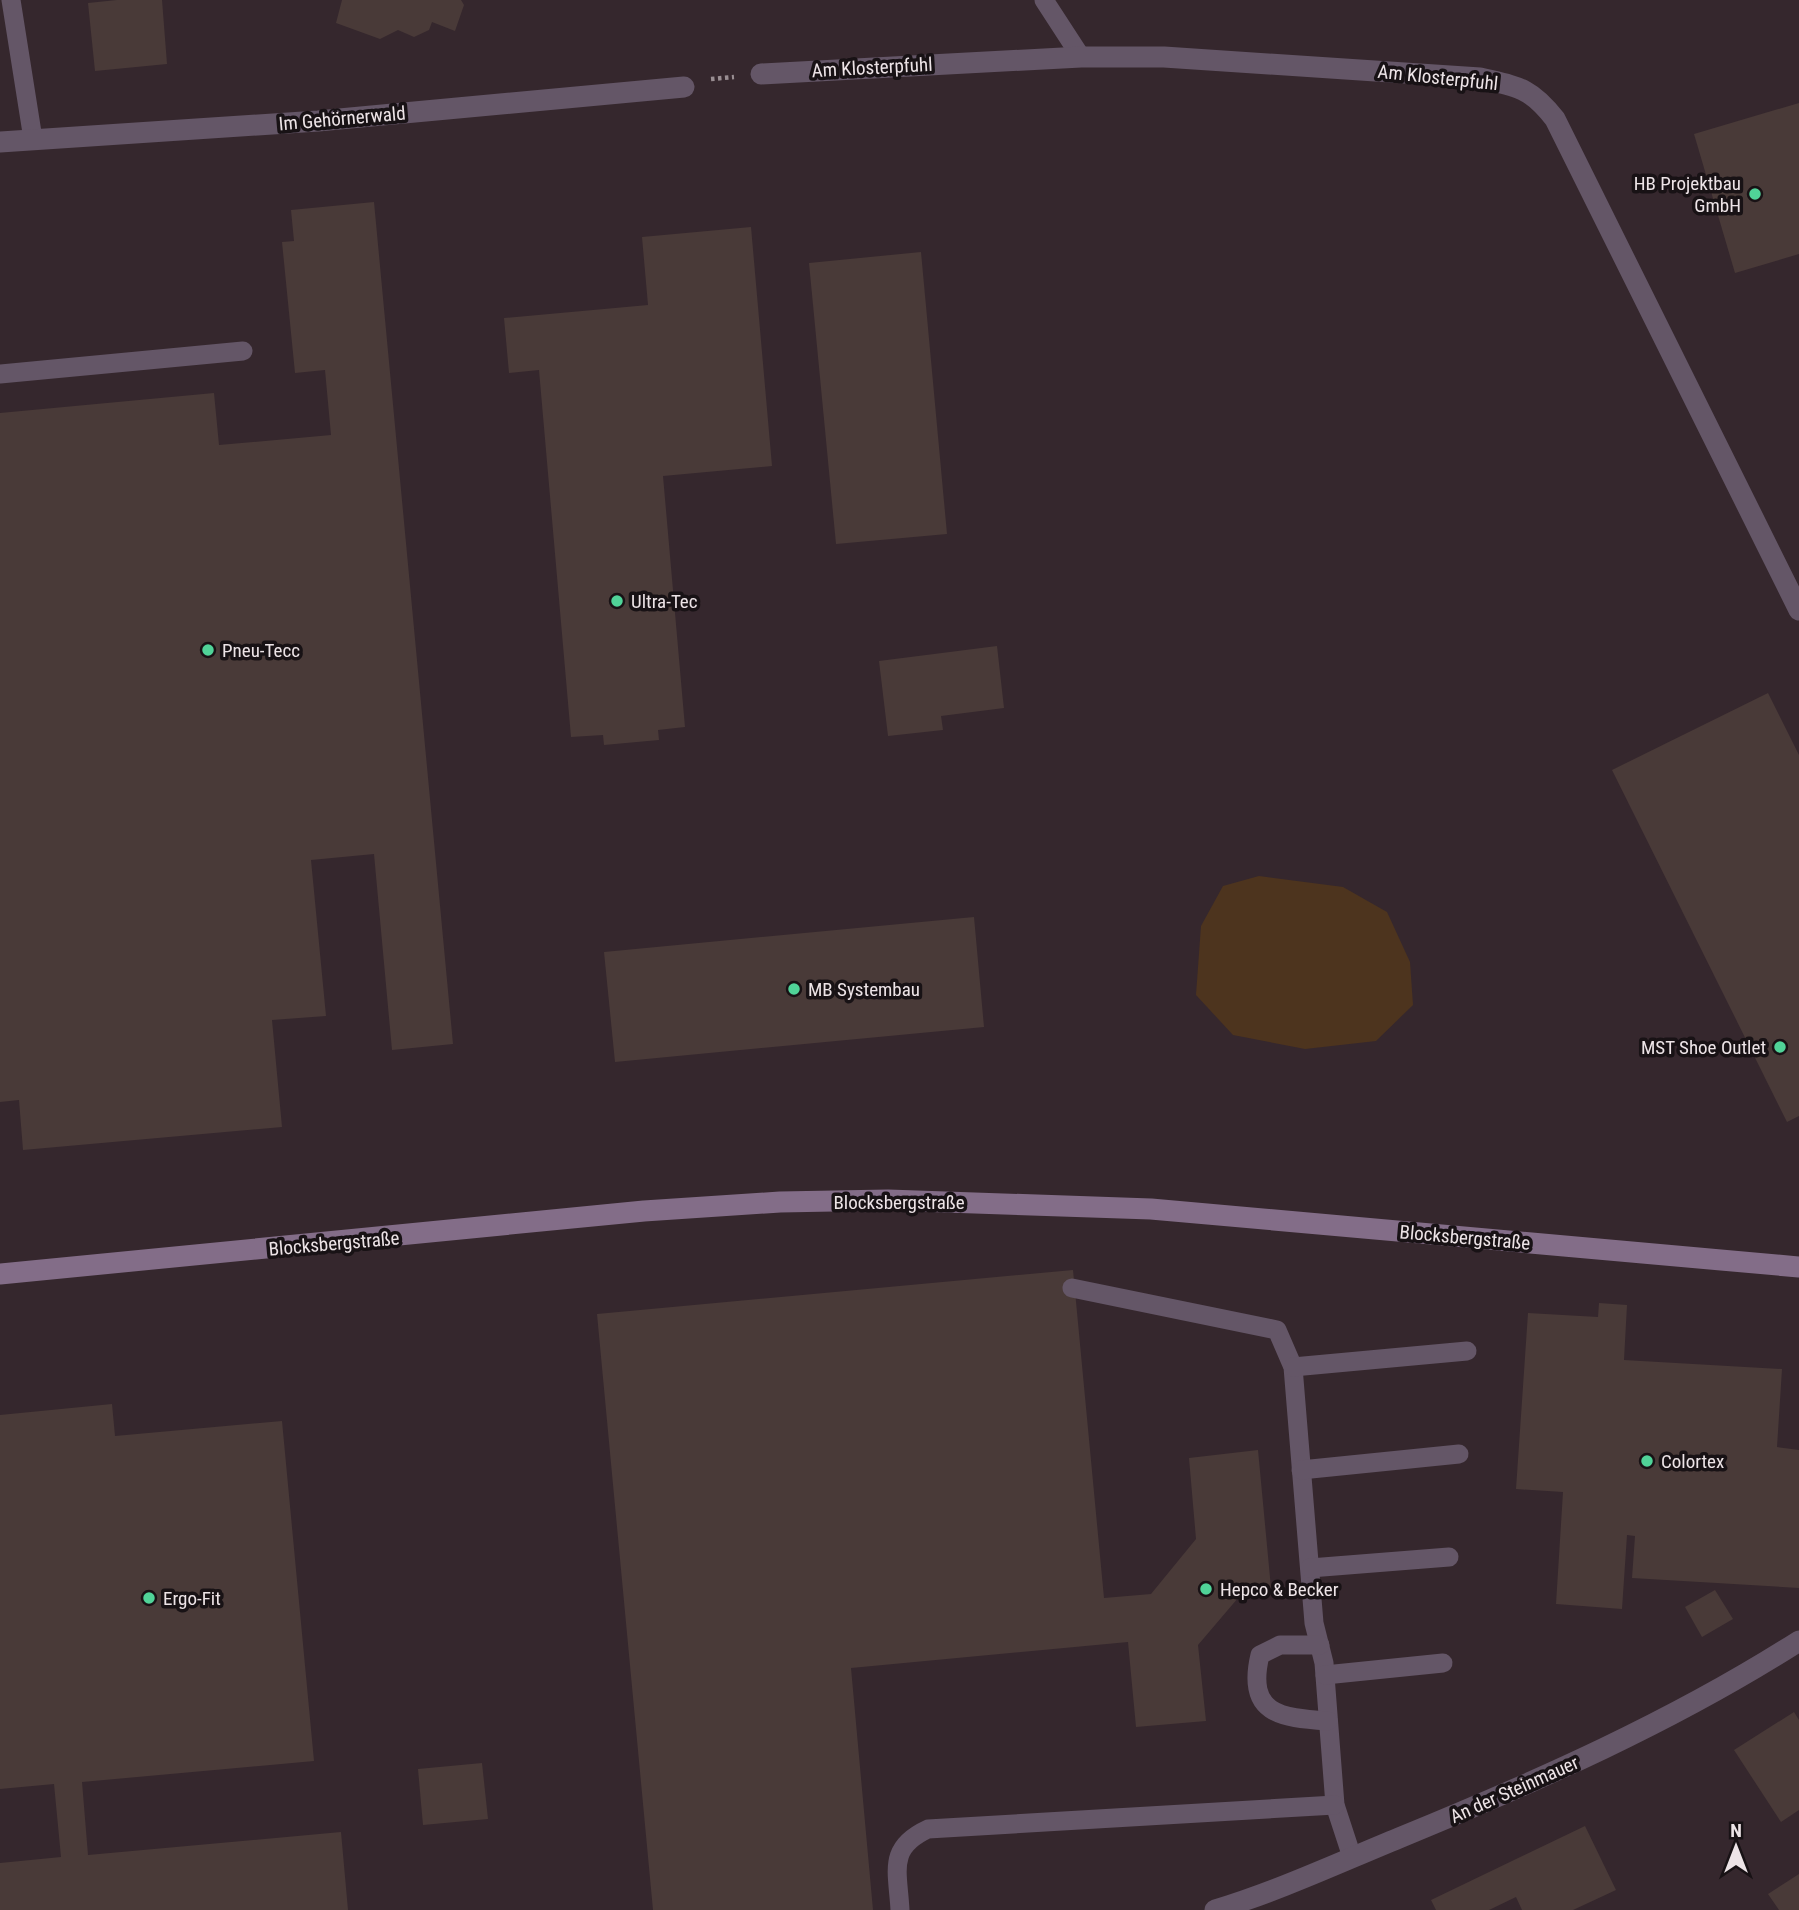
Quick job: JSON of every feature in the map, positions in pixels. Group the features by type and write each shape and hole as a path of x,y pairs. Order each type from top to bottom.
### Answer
{"main road":[{"name":"Blocksbergstraße","path":"0,1274 644,1211 780,1202 888,1200 1152,1209 1799,1266"}],"street":[{"name":"Am Klosterpfuhl","path":"761,74 1081,57 1164,57 1480,78 1516,86 1537,96 1555,119 1799,610"},
{"name":"Im Gehörnerwald","path":"0,142 318,121 684,87"},
{"name":"An der Steinmauer","path":"1215,1910 1352,1857 1596,1753 1753,1671 1799,1641"}],"lane":[{"path":"11,0 33,139"},
{"path":"1044,0 1081,57"},
{"path":"0,374 243,351"},
{"path":"1072,1288 1277,1330 1293,1367 1314,1623 1325,1675 1335,1805 1352,1857"},
{"path":"1293,1367 1467,1351"},
{"path":"1301,1470 1458,1454"},
{"path":"1310,1568 1448,1557"},
{"path":"1320,1645 1280,1645 1260,1655 1254,1680 1266,1708 1286,1718 1328,1721"},
{"path":"1325,1675 1443,1663"},
{"path":"900,1910 898,1856 908,1838 928,1829 1335,1805"}],"path":[{"path":"684,87 702,79 761,74"}],"shaded area":[{"path":"1259,876 1343,887 1387,912 1410,962 1413,1005 1376,1041 1305,1049 1233,1035 1196,995 1201,926 1223,886"}],"building":[{"path":"162,0 167,64 95,71 88,3"},
{"path":"342,0 461,0 464,5 455,31 432,22 429,30 414,37 398,30 380,39 336,23"},
{"name":"HB Projektbau GmbH","path":"1799,103 1799,254 1735,273 1694,134"},
{"name":"Pneu-Tecc","path":"374,202 453,1044 392,1050 374,854 311,860 326,1016 272,1020 282,1127 23,1150 19,1100 0,1102 0,413 214,393 219,445 331,435 325,370 295,373 282,242 294,241 291,210"},
{"name":"Ultra-Tec","path":"751,227 772,466 663,476 685,727 658,730 659,740 604,745 603,735 571,737 539,370 509,373 504,318 648,305 642,237"},
{"path":"921,252 947,534 836,544 809,263"},
{"path":"997,646 1004,708 941,716 943,730 888,736 879,661"},
{"path":"1768,693 1799,755 1799,1116 1787,1122 1612,770"},
{"name":"MB Systembau","path":"974,917 984,1027 615,1062 604,952"},
{"path":"1073,1270 1104,1598 1151,1594 1196,1539 1189,1458 1258,1450 1271,1588 1244,1591 1198,1645 1206,1721 1136,1727 1128,1642 851,1668 873,1910 653,1910 597,1314"},
{"name":"Colortex","path":"1599,1303 1627,1305 1624,1360 1782,1369 1777,1447 1799,1450 1799,1588 1632,1578 1635,1536 1627,1535 1622,1609 1556,1604 1563,1492 1516,1489 1528,1313 1598,1317"},
{"name":"Ergo-Fit","path":"112,1404 115,1436 282,1421 314,1761 82,1782 88,1855 341,1832 348,1910 0,1910 0,1863 61,1857 54,1784 0,1789 0,1415"},
{"path":"1715,1590 1733,1619 1702,1637 1685,1607"},
{"path":"1794,1712 1799,1720 1799,1810 1781,1822 1734,1750"},
{"path":"482,1763 488,1819 423,1825 418,1769"},
{"path":"1585,1826 1616,1890 1573,1910 1522,1910 1516,1897 1489,1910 1436,1910 1431,1900"},
{"path":"1799,1874 1799,1910 1779,1910 1768,1894"}],"place":[{"name":"HB Projektbau GmbH","path":"1755,194"},
{"name":"Ultra-Tec","path":"617,601"},
{"name":"Pneu-Tecc","path":"208,650"},
{"name":"MB Systembau","path":"794,989"},
{"name":"MST Shoe Outlet","path":"1780,1047"},
{"name":"Colortex","path":"1647,1461"},
{"name":"Hepco & Becker","path":"1206,1589"},
{"name":"Ergo-Fit","path":"149,1598"}]}
